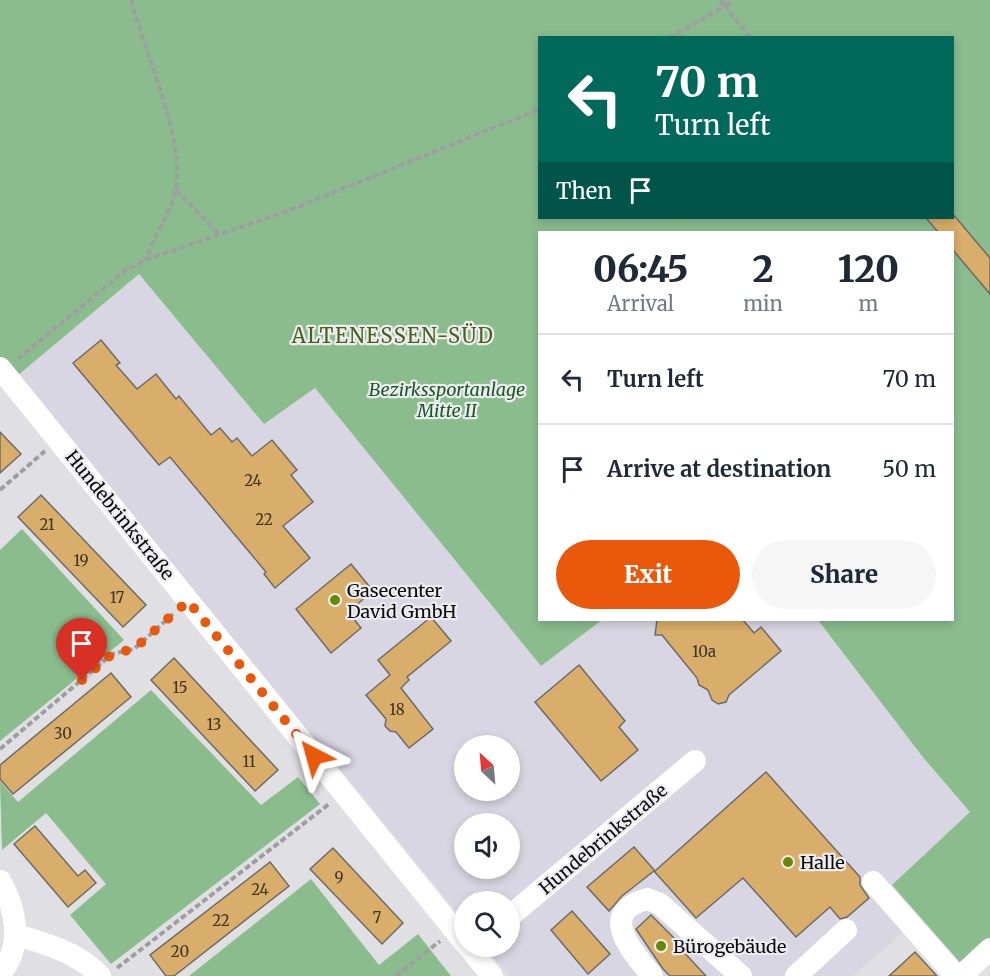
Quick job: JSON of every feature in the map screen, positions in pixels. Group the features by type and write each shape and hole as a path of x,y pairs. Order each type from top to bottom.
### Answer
{"street":[{"name":"Hundebrinkstraße","path":"2,370 454,928"},
{"name":"Hundebrinkstraße","path":"520,908 695,761"},
{"path":"0,881 11,903 16,934 12,952 0,974"},
{"path":"873,882 958,976 990,949"},
{"path":"652,976 622,935 620,925 625,912 647,899 660,904 741,976"},
{"path":"796,976 846,930"},
{"path":"16,934 47,944 108,972"},
{"name":"Hundebrinkstraße","path":"477,957 492,976"}],"path":[{"path":"131,0 169,125 176,156 176,190 146,260"},
{"path":"720,0 748,36"},
{"path":"672,36 734,0"},
{"path":"2,370 126,270 146,260 290,210 538,110"},
{"path":"176,190 219,234"},
{"path":"0,490 59,439"},
{"path":"0,749 112,654 134,649 188,601"},
{"path":"108,972 344,793"},
{"path":"396,976 454,949"}],"shaded area":[{"path":"139,274 263,423 315,387 541,666 601,621 819,621 922,756 970,812 890,887 907,929 853,976 509,976 493,957 520,957 520,891 454,891 454,909 17,376"}],"green space":[{"name":"Bezirkssportanlage Mitte II","path":"0,0 990,0 990,944 964,967 892,885 970,812 922,756 819,621 954,621 954,231 538,231 538,621 601,621 541,666 315,388 264,424 139,274 17,376 0,357"},
{"path":"22,529 124,640 0,741 0,550"},
{"path":"151,690 261,805 298,777 320,804 111,964 70,915 106,884 46,813 2,850 0,781 18,802"},
{"path":"311,879 379,965 418,934 451,976 189,976"}],"building":[{"path":"954,215 990,258 990,294 954,251 954,231 937,231 927,219 954,219"},
{"path":"101,340 120,363 116,365 137,389 156,374 176,399 179,396 211,435 220,428 232,442 237,438 252,456 272,440 297,470 291,475 313,502 283,526 310,558 275,588 264,574 266,572 170,457 159,465 73,363"},
{"path":"0,432 21,454 0,473"},
{"path":"41,495 146,605 123,627 18,517"},
{"name":"Gasecenter David GmbH","path":"351,564 373,591 348,612 361,628 331,653 296,609"},
{"path":"431,617 451,641 407,677 409,680 401,688 433,729 409,748 396,732 390,731 385,726 386,719 366,695 390,675 378,660"},
{"path":"657,621 744,621 754,633 761,627 781,651 729,695 726,702 718,704 712,700 708,690 699,685 697,678 662,635 655,635"},
{"path":"174,658 278,770 255,791 151,680"},
{"path":"579,665 625,721 619,727 638,750 601,781 535,702"},
{"path":"111,673 131,697 13,794 0,779 0,765"},
{"name":"Halle","path":"766,772 860,877 860,885 869,898 847,917 840,919 830,907 796,937 743,878 696,918 654,871 622,896 609,911 587,887 634,847 655,871"},
{"path":"35,826 78,876 85,870 96,883 68,907 14,844"},
{"path":"333,848 403,923 382,944 310,869"},
{"path":"270,862 289,886 174,976 166,976 150,955"},
{"path":"572,911 610,954 588,974 551,930"},
{"name":"Bürogebäude","path":"651,915 681,945 679,947 706,976 670,976 663,969 636,929"},
{"path":"915,952 937,976 889,976"}],"place":[{"name":"Gasecenter David GmbH","path":"335,600"},
{"name":"Halle","path":"788,862"},
{"name":"Bürogebäude","path":"661,946"}],"district":[{"name":"ALTENESSEN-SÜD","path":"393,335"}],"route":[{"path":"82,680 112,654 134,649 188,601 314,756"}]}
